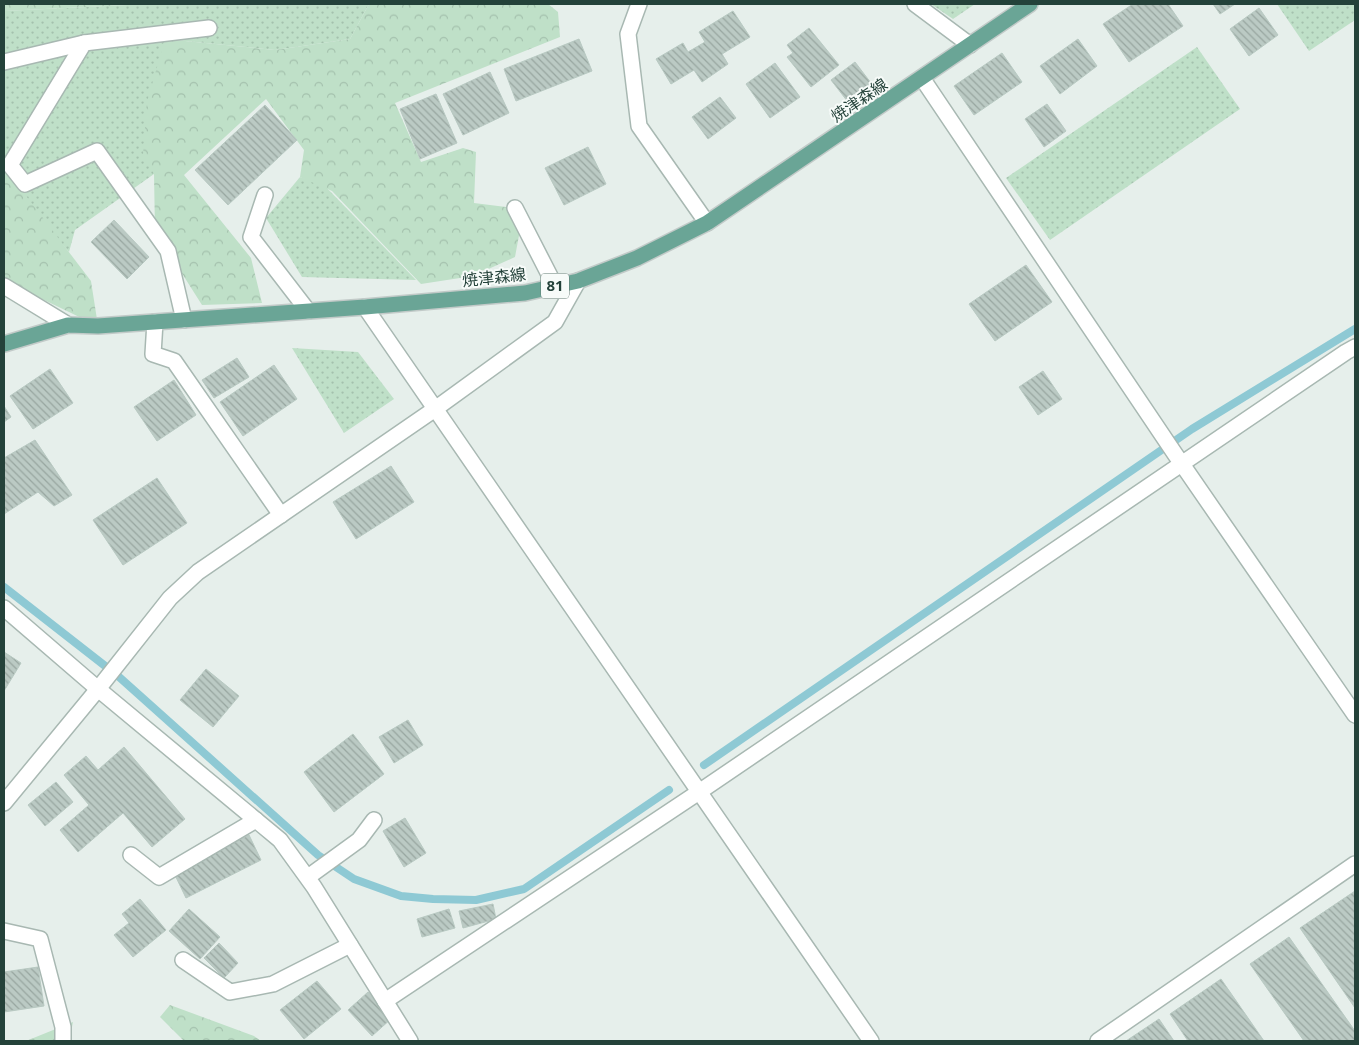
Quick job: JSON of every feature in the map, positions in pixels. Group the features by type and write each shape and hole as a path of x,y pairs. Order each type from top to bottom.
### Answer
{"main road":[{"name":"焼津森線","path":"4,344 68,325 98,326 184,320 525,293 578,280 637,258 707,223 1030,4"}],"street":[{"path":"639,4 628,34 639,126 707,223"},
{"path":"915,4 970,45"},
{"path":"4,62 84,43 209,28"},
{"path":"84,43 10,165 25,184 97,152 168,251 184,320"},
{"path":"922,78 1158,429 1355,715"},
{"path":"264,195 251,237 308,311"},
{"path":"515,208 554,286"},
{"path":"4,801 98,690 170,598 198,572 436,409 555,322 578,280"},
{"path":"4,286 68,325"},
{"path":"365,307 872,1041"},
{"path":"155,322 153,354 174,361 281,515"},
{"path":"385,1001 699,792 1178,458 1355,347"},
{"path":"4,608 98,690 280,840 312,874 350,945 410,1041"},
{"path":"131,855 159,877 256,820"},
{"path":"312,874 359,840 374,820"},
{"path":"1098,1041 1355,864"},
{"path":"4,931 40,939 63,1027 63,1041"},
{"path":"183,960 230,992 273,984 350,945"}],"green space":[{"path":"4,4 147,4 4,11"},
{"path":"147,4 369,4 350,39 275,50 165,39 154,174 75,230 69,252 4,177 4,11"},
{"path":"369,4 548,4 558,12 560,37 395,103 421,162 463,148 476,152 474,203 515,208 520,230 515,257 473,276 421,284 332,191 300,177 304,150 266,99 184,175 251,258 262,303 202,305 155,231 154,174 143,155 147,102 165,39 275,50 350,39"},
{"path":"931,4 975,4 953,19"},
{"path":"1277,4 1355,4 1355,20 1309,51"},
{"path":"1197,47 1240,109 1050,240 1006,178"},
{"path":"4,167 91,281 98,326 4,279"},
{"path":"300,177 323,184 416,280 302,277 266,218"},
{"path":"292,348 358,352 394,399 344,433"},
{"path":"170,1005 254,1036 261,1041 184,1041 160,1017"},
{"path":"73,1022 69,1041 26,1041"}],"building":[{"path":"1133,4 1168,4 1183,26 1129,62 1103,24"},
{"path":"1213,4 1235,4 1220,14"},
{"path":"1259,8 1278,35 1249,56 1230,29"},
{"path":"733,11 750,37 722,54 728,64 702,82 694,70 671,84 656,59 683,43 688,52 705,42 699,32"},
{"path":"809,28 839,65 811,87 787,57 793,53 787,45"},
{"path":"579,39 592,71 516,101 504,69"},
{"path":"1078,39 1097,66 1060,94 1040,66"},
{"path":"1002,53 1022,82 974,115 954,86"},
{"path":"855,62 871,83 848,102 831,80"},
{"path":"775,63 800,97 770,118 746,84"},
{"path":"490,72 509,113 463,135 443,94"},
{"path":"436,94 457,143 420,159 400,109"},
{"path":"720,97 736,118 708,139 692,117"},
{"path":"1047,104 1066,131 1044,147 1025,119"},
{"path":"265,105 297,140 228,205 195,170"},
{"path":"588,147 606,184 564,205 545,168"},
{"path":"114,220 149,257 127,279 91,242"},
{"path":"1026,265 1052,302 995,341 969,304"},
{"path":"237,358 249,377 214,398 202,380"},
{"path":"274,365 297,399 243,436 220,402"},
{"path":"50,369 73,403 33,429 10,396"},
{"path":"1043,371 1062,399 1038,415 1019,387"},
{"path":"174,380 196,415 157,441 134,407"},
{"path":"4,406 11,417 4,422"},
{"path":"35,440 72,495 54,506 38,492 4,514 4,458"},
{"path":"391,466 414,502 356,539 333,502"},
{"path":"157,478 187,523 123,565 93,520"},
{"path":"4,652 21,663 4,691"},
{"path":"206,669 239,696 213,727 180,700"},
{"path":"408,720 423,745 394,763 379,737"},
{"path":"353,734 384,774 334,812 304,772"},
{"path":"124,747 185,819 152,847 123,813 78,852 60,830 89,805 64,775 86,756 98,770"},
{"path":"56,782 73,802 45,826 28,805"},
{"path":"405,818 426,853 404,867 383,831"},
{"path":"249,835 261,860 186,898 174,873"},
{"path":"1355,891 1355,1008 1300,928"},
{"path":"140,899 166,930 133,957 114,935 129,923 122,914"},
{"path":"493,904 496,919 463,928 459,911"},
{"path":"189,909 220,937 200,959 169,931"},
{"path":"449,909 455,928 422,937 417,919"},
{"path":"1289,937 1355,1031 1355,1041 1304,1041 1250,964"},
{"path":"219,943 238,963 224,978 204,958"},
{"path":"38,967 44,1006 4,1012 4,972"},
{"path":"1221,979 1264,1041 1188,1041 1170,1014"},
{"path":"317,981 341,1009 304,1039 280,1010"},
{"path":"368,992 392,1018 372,1036 348,1010"},
{"path":"1159,1019 1174,1041 1126,1041"}],"waterway":[{"path":"704,765 1192,429 1355,329"},
{"path":"4,587 118,676 318,855 354,879 401,896 476,900 524,889 669,790"}]}
